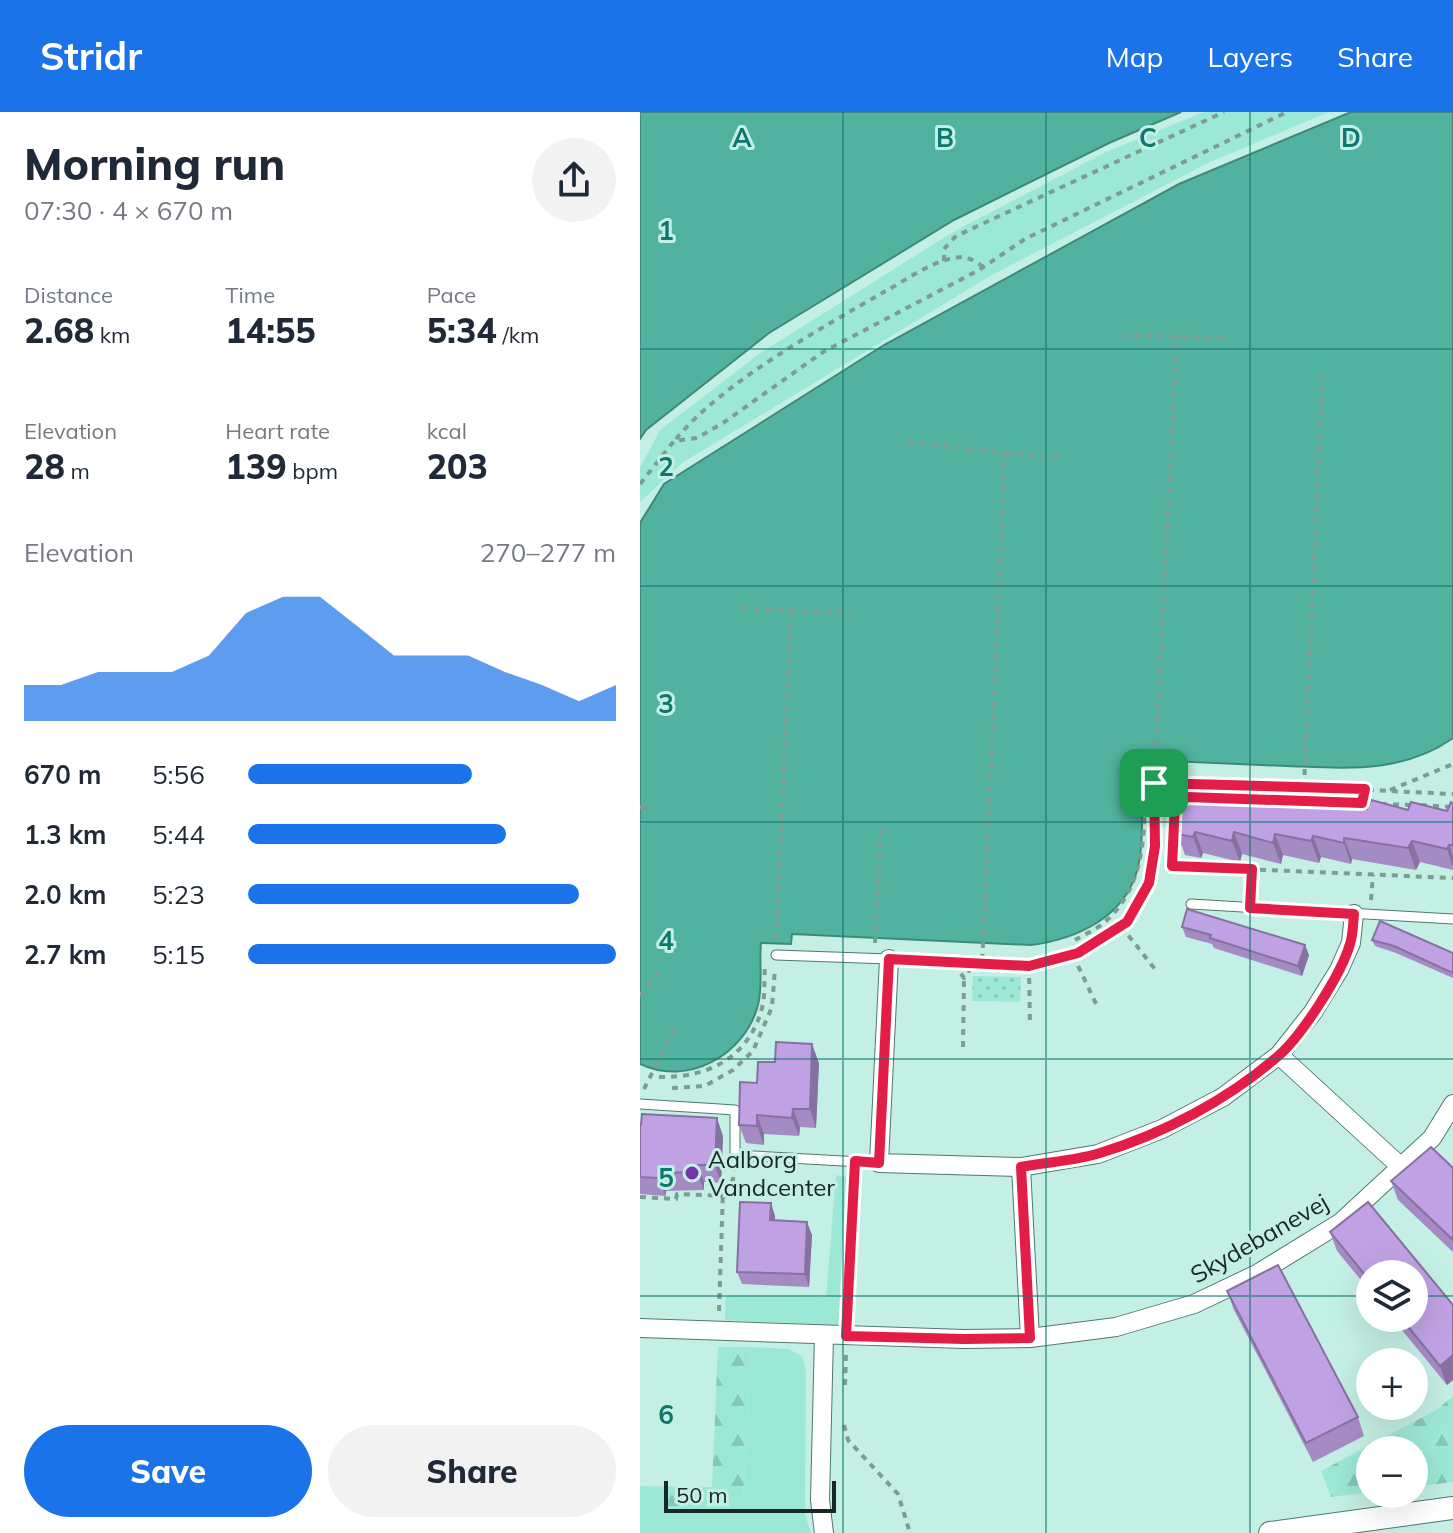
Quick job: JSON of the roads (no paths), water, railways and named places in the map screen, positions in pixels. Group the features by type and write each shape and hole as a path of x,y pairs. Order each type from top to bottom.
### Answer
{"street":[{"path":"881,959 879,1163 1021,1167 1098,1154 1162,1129 1223,1097 1279,1055 1313,1012 1339,970 1362,914"},
{"path":"1279,1055 1401,1167"},
{"name":"Skydebanevej","path":"640,1328 964,1339 1030,1338 1116,1327 1194,1304 1257,1274 1340,1223 1432,1138 1453,1104"},
{"path":"1021,1167 1030,1338"},
{"path":"824,1335 820,1500 824,1533"},
{"path":"1270,1533 1453,1508"}],"lane":[{"path":"1191,904 1453,919"},
{"path":"776,952 881,959"},
{"path":"640,1104 735,1110 735,1155 879,1163"}],"place":[{"name":"Aalborg Vandcenter","path":"692,1173"}]}
